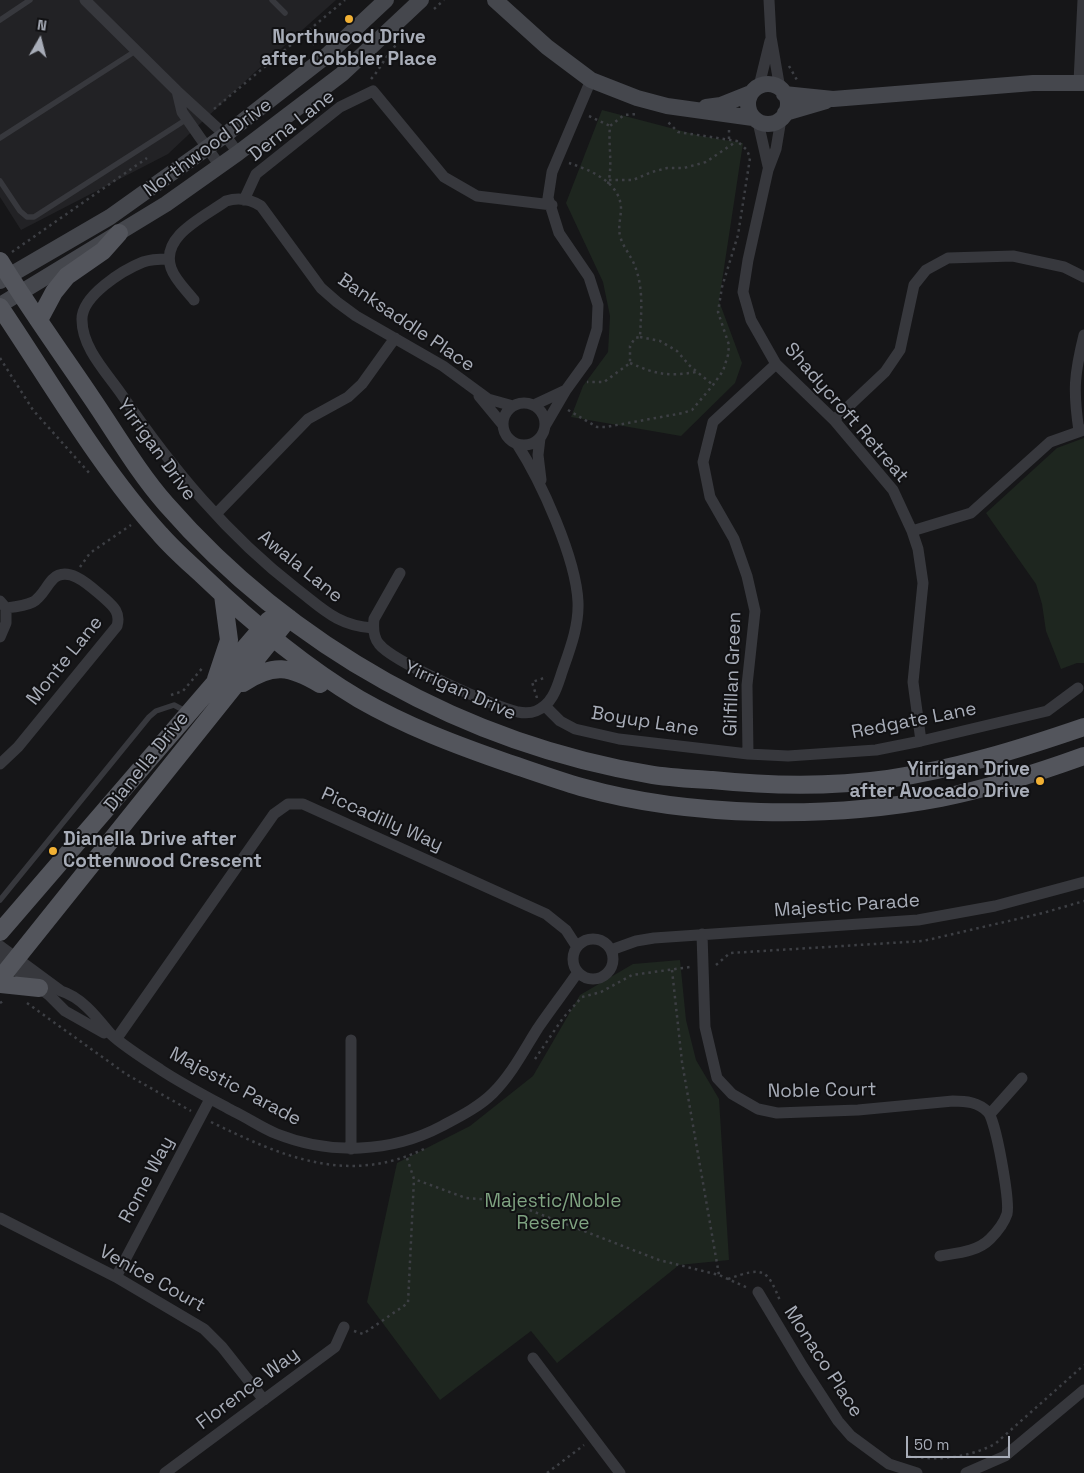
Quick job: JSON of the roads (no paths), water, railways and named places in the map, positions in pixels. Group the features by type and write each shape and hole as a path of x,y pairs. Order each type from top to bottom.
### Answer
{"main road":[{"path":"39,320 54,292 67,276 103,251 119,233"},
{"name":"Yirrigan Drive","path":"3,272 39,320 138,467 165,502 233,571 283,613 346,659 435,708 476,726 595,762 654,775 755,784 798,784 889,778 989,757 1084,727"},
{"path":"0,306 118,482 161,535 223,595 268,634 359,699 417,729 468,750 582,787 651,802 758,812 828,811 939,798 974,790 1084,756"},
{"path":"215,682 229,640 223,595"},
{"name":"Dianella Drive","path":"7,965 230,694 283,613"},
{"name":"Dianella Drive","path":"0,932 215,682 268,634"},
{"path":"230,694 258,673 273,668 291,669 386,722 417,729"},
{"path":"0,984 39,988"}],"street":[{"path":"86,0 177,91 225,134 238,153"},
{"name":"Northwood Drive","path":"3,272 110,217 281,93 386,0"},
{"path":"495,0 547,47 590,80 637,98 770,124 783,116 833,99"},
{"path":"769,0 771,37 782,91 788,104 783,116"},
{"path":"694,110 720,105 770,85 782,91 833,99 1033,83 1082,83 1083,0"},
{"name":"Northwood Drive","path":"0,306 166,204 238,153 342,74 425,7"},
{"path":"755,120 748,108 771,37"},
{"path":"541,487 538,455 540,438 566,390 587,361 597,329 598,305 589,277 559,233 552,205 548,198 552,172 590,80"},
{"name":"Derna Lane","path":"244,200 256,174 340,107 371,86 444,177 477,196 552,205"},
{"path":"177,91 182,112 220,166"},
{"name":"Shadycroft Retreat","path":"783,116 776,149 768,170 748,260 743,292 751,320 776,364 834,420 893,490 912,531 918,549 923,583 913,682 921,741"},
{"name":"Shadycroft Retreat","path":"755,120 766,151 768,170"},
{"path":"194,300 171,270 170,248 175,238 226,201 244,200"},
{"name":"Banksaddle Place","path":"244,200 252,201 261,206 321,288 356,316 443,366 488,399 513,406"},
{"path":"834,420 885,372 900,350 914,285 926,270 948,258 1013,256 1064,267 1084,277"},
{"name":"Awala Lane","path":"169,259 141,263 94,294 83,308 83,330 86,342 162,452 191,488 265,564 335,618 351,625 373,628"},
{"path":"912,531 971,513 1050,442 1081,431 1074,394 1075,379 1084,335"},
{"path":"216,514 308,419 348,397 362,384 395,338"},
{"name":"Gilfillan Green","path":"748,754 747,686 755,611 747,576 734,539 710,497 703,462 714,422 776,364"},
{"name":"Banksaddle Place","path":"472,389 503,425"},
{"path":"534,405 566,390"},
{"path":"540,438 530,445 518,444 507,437 503,425 506,412 513,406 525,403 534,405 542,412 545,426"},
{"path":"400,573 378,609 373,628 379,644 406,664 501,707 520,712 542,708 553,698 571,649 577,624 578,602 572,568 541,487 518,444"},
{"name":"Monte Lane","path":"0,764 18,747 117,626 119,619 113,606 77,577 62,575 54,578 39,598 31,603 3,604"},
{"path":"0,638 6,623 3,604"},
{"name":"Redgate Lane","path":"748,754 788,756 876,750 1047,711 1078,688"},
{"name":"Boyup Lane","path":"542,708 560,721 575,728 618,739 748,754"},
{"name":"Piccadilly Way","path":"113,1035 274,814 288,804 303,804 321,811 546,914 566,930 577,946"},
{"name":"Majestic Parade","path":"611,950 645,939 918,920 995,906 1084,882"},
{"name":"Noble Court","path":"702,934 705,1027 717,1078 732,1094 758,1109 777,1113 849,1110 966,1101 980,1105 990,1114"},
{"path":"595,939 604,942 611,950 612,965 606,974 592,979 578,972 573,962 577,946 585,940 595,939"},
{"name":"Majestic Parade","path":"0,946 7,965 39,988 72,1016 105,1033 113,1035"},
{"name":"Majestic Parade","path":"7,965 61,991 72,994 113,1035 162,1070 210,1099 276,1133 322,1146 351,1148 402,1142 428,1134 462,1116 492,1094 515,1066 538,1028 578,972"},
{"path":"351,1040 351,1148"},
{"path":"940,1256 972,1250 989,1240 1001,1226 1007,1213 996,1131 990,1114 1022,1078"},
{"name":"Rome Way","path":"116,1277 210,1099"},
{"name":"Venice Court","path":"0,1218 116,1277 204,1329 222,1347 264,1400"},
{"name":"Monaco Place","path":"758,1292 813,1382 851,1436 889,1464 917,1473"},
{"name":"Florence Way","path":"165,1473 335,1347 344,1327"},
{"path":"533,1358 620,1473"},
{"path":"966,1473 1005,1456 1084,1390"}],"lane":[{"path":"0,20 30,0"},
{"path":"272,0 286,13"},
{"path":"0,138 136,50"},
{"path":"0,181 20,211 27,218 34,217 187,119"},
{"path":"0,900 156,711 174,705 189,713"}],"place":[{"name":"Northwood Drive after Cobbler Place","path":"349,19"},
{"name":"Yirrigan Drive after Avocado Drive","path":"1040,781"},
{"name":"Dianella Drive after Cottenwood Crescent","path":"53,851"}],"park label":[{"name":"Majestic/Noble Reserve","path":"553,1213"}]}
